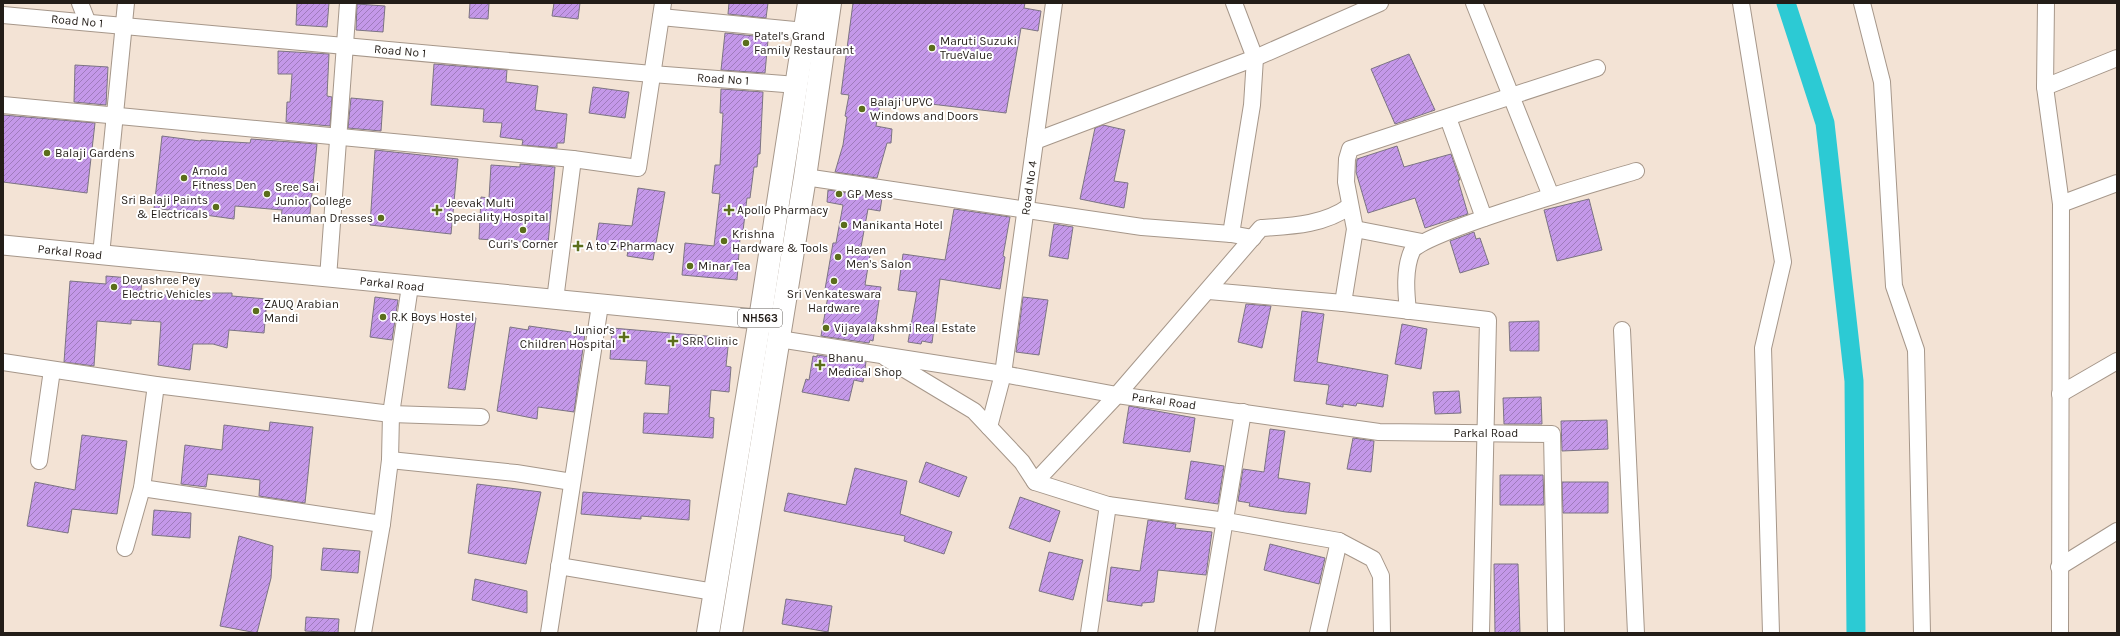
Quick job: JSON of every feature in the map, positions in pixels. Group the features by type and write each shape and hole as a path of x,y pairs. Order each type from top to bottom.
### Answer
{"highway":[{"name":"NH563","path":"708,633 760,319 809,3"},
{"name":"NH563","path":"731,633 806,177 830,3"}],"street":[{"path":"80,3 87,21"},
{"path":"101,255 126,3"},
{"path":"328,278 348,3"},
{"name":"Road No 4","path":"989,428 1003,374 1054,3"},
{"path":"1231,234 1252,105 1255,58 1234,3"},
{"path":"1035,141 1255,58 1380,3"},
{"path":"1474,3 1551,196"},
{"path":"1741,3 1783,262 1763,348 1771,633"},
{"path":"1862,3 1882,82 1894,286 1916,350 1922,633"},
{"path":"2046,3 2045,87 2062,204 2059,567 2060,633"},
{"path":"3,105 115,117 573,159 638,168 662,10 805,30"},
{"name":"Road No 1","path":"3,15 87,21 123,26 652,74 797,84"},
{"path":"2045,87 2117,58"},
{"path":"1343,303 1355,229 1346,182 1347,159 1350,149 1597,68"},
{"path":"1448,118 1484,218"},
{"path":"555,300 573,159"},
{"path":"1408,311 1405,286 1412,250 1422,242 1484,218 1551,196 1636,171"},
{"path":"806,177 1142,227 1231,234 1253,238"},
{"path":"2062,204 2117,183"},
{"path":"1035,482 1117,395 1209,291 1261,228 1297,226 1336,216 1350,206"},
{"path":"1355,229 1422,242"},
{"name":"Parkal Road","path":"3,245 600,305 760,319 780,330 880,354 1003,374 1117,395 1379,432 1552,434 1556,633"},
{"path":"363,633 382,524 390,460 391,414 410,286"},
{"path":"1209,291 1343,303 1488,320 1481,633"},
{"path":"549,633 600,305"},
{"path":"1622,330 1636,633"},
{"path":"880,354 974,411 1022,462 1035,482 1108,505 1226,521 1339,541 1373,559 1381,576 1382,633"},
{"path":"2060,394 2117,361"},
{"path":"3,362 156,385 391,414 481,417"},
{"path":"39,461 52,370"},
{"path":"125,548 142,488 156,385"},
{"path":"1206,633 1226,521 1243,412"},
{"path":"390,460 516,473 572,482"},
{"path":"142,488 382,524"},
{"path":"1089,633 1108,505"},
{"path":"2059,567 2117,531"},
{"path":"1318,633 1339,541"},
{"path":"559,566 714,592"}],"building":[{"path":"297,3 329,3 327,27 296,25"},
{"path":"470,3 489,3 488,19 469,18"},
{"path":"554,3 580,3 578,19 552,16"},
{"path":"729,3 768,3 766,18 728,14"},
{"name":"Maruti Suzuki TrueValue","path":"853,3 1025,3 1024,8 1041,11 1038,31 1021,28 1006,113 881,98 876,126 892,129 891,143 887,143 877,178 835,172 843,145 847,117 845,116 849,95 841,94"},
{"path":"357,4 385,6 383,32 356,30"},
{"path":"725,33 764,37 764,39 768,40 765,73 721,70"},
{"path":"278,51 329,54 327,96 332,97 330,126 286,122 287,102 290,102 292,74 278,74"},
{"path":"1409,54 1435,110 1395,124 1371,69"},
{"path":"434,64 507,70 506,82 538,86 535,110 567,114 564,143 557,143 557,148 522,145 523,140 500,137 502,123 483,122 484,109 431,105"},
{"path":"75,65 108,67 106,105 74,102"},
{"path":"593,87 629,92 625,118 589,113"},
{"path":"721,89 763,92 760,154 758,154 757,167 754,167 750,198 747,198 742,239 740,238 737,280 682,275 685,243 714,246 720,194 712,193 715,165 720,165 723,113 720,113"},
{"path":"351,98 383,101 381,131 348,128"},
{"name":"Balaji Gardens","path":"3,115 95,123 87,193 3,182"},
{"path":"1103,125 1125,130 1114,181 1128,183 1124,208 1080,199 1095,128"},
{"path":"162,136 200,141 250,143 251,139 317,144 309,223 281,219 282,210 235,206 234,219 154,208"},
{"path":"1397,146 1404,167 1451,154 1460,180 1458,180 1468,214 1425,228 1415,198 1368,213 1356,172 1357,159"},
{"path":"375,150 458,159 451,234 370,225"},
{"path":"520,164 555,167 548,244 479,239 481,197 489,198 491,165 520,167"},
{"path":"638,188 665,192 653,260 627,256 628,251 617,248 617,245 596,243 599,223 632,226"},
{"path":"828,190 882,198 880,211 868,209 861,247 871,249 865,285 881,287 873,341 870,340 869,343 821,336 828,296 824,295 833,243 836,243 843,205 827,202"},
{"path":"1589,199 1602,250 1557,261 1544,210"},
{"path":"954,209 1010,217 1003,256 1005,257 1000,289 940,279 932,343 922,341 921,344 908,342 917,292 898,290 903,254 945,260"},
{"path":"1054,224 1073,227 1068,259 1049,256"},
{"path":"1474,232 1476,239 1480,238 1489,264 1460,273 1450,241"},
{"path":"106,276 142,279 141,291 202,301 203,293 232,293 232,296 267,299 264,333 229,330 227,348 213,344 193,344 190,370 158,365 161,322 131,320 131,324 97,321 94,366 64,362 70,281 106,284"},
{"path":"375,297 398,300 392,340 370,337"},
{"path":"1023,297 1048,300 1039,355 1016,352"},
{"path":"1246,304 1271,306 1262,348 1238,342"},
{"path":"1302,311 1324,314 1317,362 1388,375 1383,407 1357,403 1356,406 1343,404 1343,407 1326,404 1329,385 1294,381"},
{"path":"458,315 476,318 465,390 448,388"},
{"path":"1539,321 1539,351 1510,351 1509,322"},
{"path":"1402,324 1427,329 1421,369 1395,364"},
{"path":"529,326 585,334 574,412 538,407 537,419 497,411 510,327 528,330"},
{"path":"612,328 729,338 726,366 731,367 729,392 711,390 709,417 714,418 713,438 643,433 644,413 668,414 670,386 645,384 647,361 610,359"},
{"path":"817,355 866,362 863,382 854,380 849,401 802,392 806,379 809,380 813,356 817,357"},
{"path":"1459,391 1461,413 1435,414 1433,392"},
{"path":"1541,397 1542,424 1504,424 1503,398"},
{"path":"1129,406 1195,418 1190,452 1123,443"},
{"path":"1607,420 1608,449 1562,451 1561,421"},
{"path":"270,422 313,427 305,503 259,496 260,480 208,474 206,487 181,484 185,445 222,450 224,425 269,431"},
{"path":"1270,429 1285,431 1278,478 1310,483 1306,514 1249,506 1250,503 1238,501 1243,469 1264,472"},
{"path":"82,435 127,441 117,514 72,509 68,533 27,526 35,482 75,490"},
{"path":"1353,438 1374,441 1371,472 1347,469"},
{"path":"1191,461 1224,466 1218,504 1185,499"},
{"path":"926,462 967,477 959,497 919,482"},
{"path":"855,468 907,481 900,514 952,532 944,554 904,541 905,536 784,511 788,493 846,505"},
{"path":"1500,475 1543,475 1544,505 1500,505"},
{"path":"1562,482 1608,482 1608,513 1563,513"},
{"path":"477,484 541,492 526,564 468,553"},
{"path":"583,492 690,500 689,520 641,516 641,519 581,514"},
{"path":"1020,497 1060,511 1050,542 1009,528"},
{"path":"154,510 191,513 190,538 152,535"},
{"path":"1148,520 1176,524 1175,528 1212,532 1206,575 1158,570 1154,602 1142,603 1142,606 1107,601 1111,567 1140,571"},
{"path":"239,536 273,546 271,578 257,633 220,626"},
{"path":"1270,544 1325,558 1319,584 1264,570"},
{"path":"323,548 360,551 358,573 321,570"},
{"path":"1049,552 1083,560 1073,600 1039,591"},
{"path":"1494,564 1518,564 1520,633 1495,633"},
{"path":"475,579 527,591 527,613 472,600"},
{"path":"786,599 832,606 828,632 782,624"},
{"path":"306,617 339,619 338,633 305,631"}],"waterway":[{"path":"1786,3 1825,123 1854,381 1856,633"}],"place":[{"name":"Patel's Grand Family Restaurant","path":"746,43"},
{"name":"Maruti Suzuki TrueValue","path":"932,48"},
{"name":"Balaji UPVC Windows and Doors","path":"862,109"},
{"name":"Balaji Gardens","path":"47,153"},
{"name":"Arnold Fitness Den","path":"184,178"},
{"name":"Sree Sai Junior College","path":"267,194"},
{"name":"GP Mess","path":"839,194"},
{"name":"Sri Balaji Paints & Electricals","path":"216,207"},
{"name":"Jeevak Multi Speciality Hospital","path":"437,210"},
{"name":"Apollo Pharmacy","path":"729,210"},
{"name":"Hanuman Dresses","path":"381,218"},
{"name":"Manikanta Hotel","path":"844,225"},
{"name":"Curi's Corner","path":"523,230"},
{"name":"Krishna Hardware & Tools","path":"724,241"},
{"name":"A to Z Pharmacy","path":"578,246"},
{"name":"Heaven Men's Salon","path":"838,257"},
{"name":"Minar Tea","path":"690,266"},
{"name":"Sri Venkateswara Hardware","path":"834,281"},
{"name":"Devashree Pey Electric Vehicles","path":"114,287"},
{"name":"ZAUQ Arabian Mandi","path":"256,311"},
{"name":"R.K Boys Hostel","path":"383,317"},
{"name":"Vijayalakshmi Real Estate","path":"826,328"},
{"name":"Junior's Children Hospital","path":"624,337"},
{"name":"SRR Clinic","path":"673,341"},
{"name":"Bhanu Medical Shop","path":"820,365"}]}
